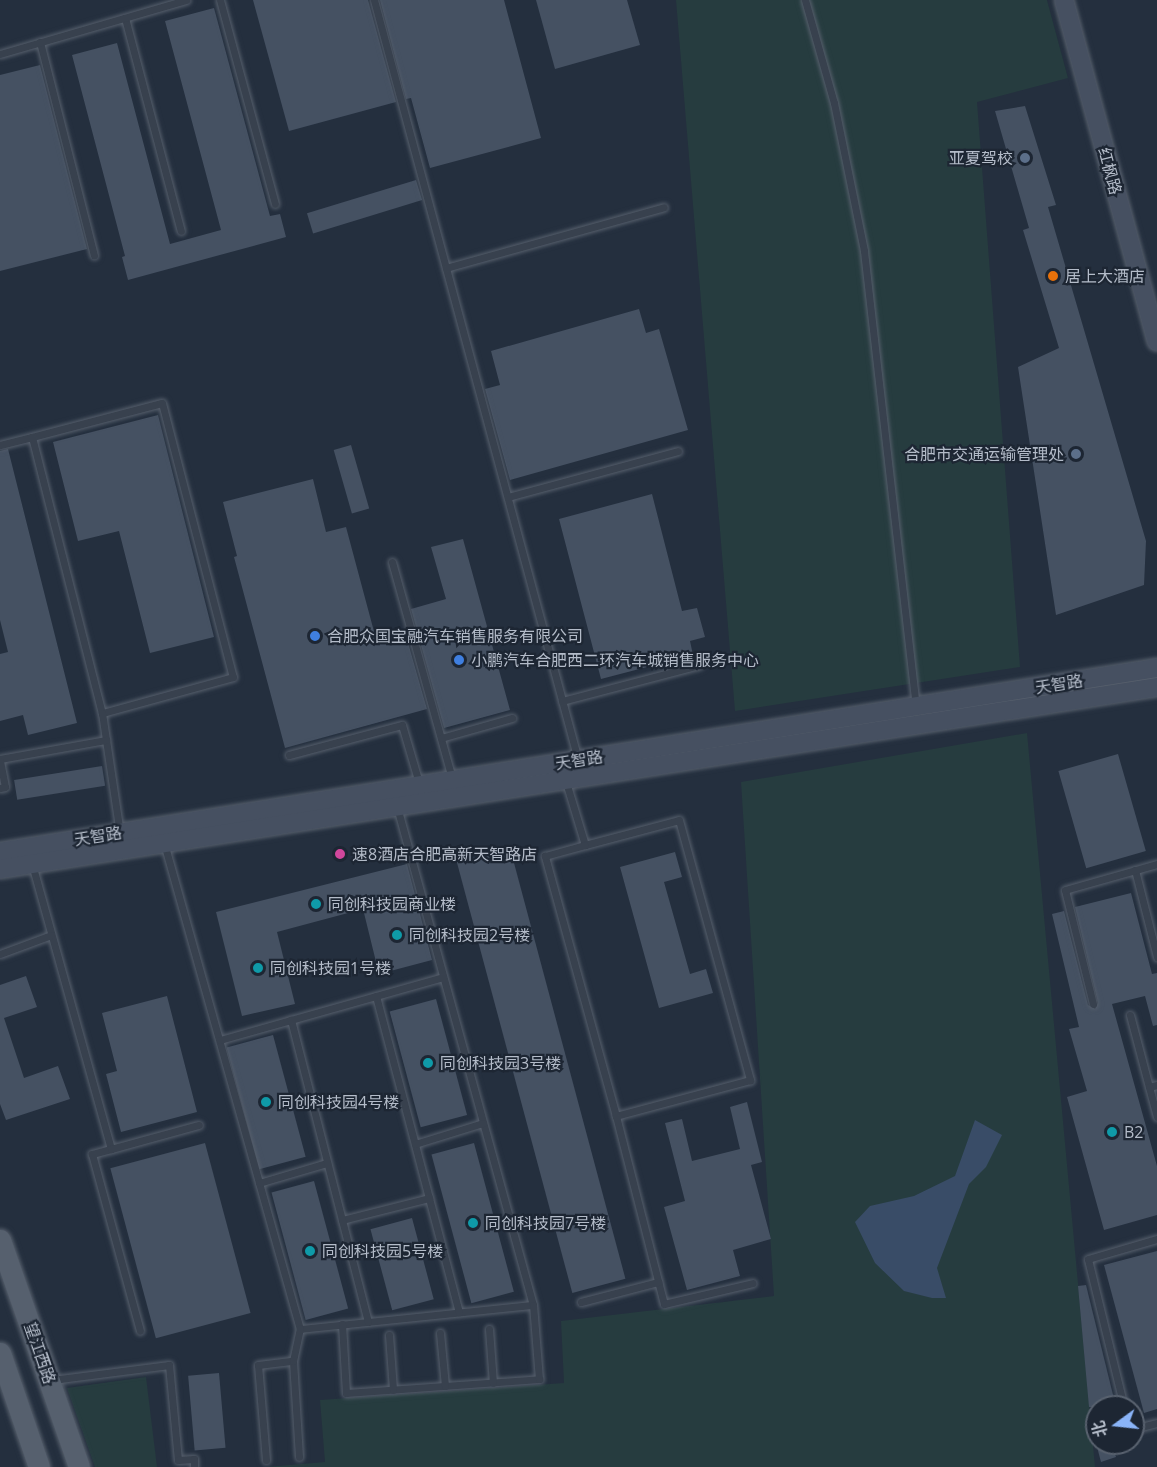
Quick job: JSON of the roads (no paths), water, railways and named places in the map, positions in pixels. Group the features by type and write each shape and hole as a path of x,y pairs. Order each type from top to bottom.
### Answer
{"main road":[{"name":"望江西路","path":"0,1240 80,1467"},
{"path":"0,1353 39,1467"}],"street":[{"name":"红枫路","path":"1064,0 1157,342"},
{"name":"天智路","path":"0,852 1157,668"},
{"name":"天智路","path":"0,869 1157,687"}],"lane":[{"path":"0,54 186,0"},
{"path":"220,0 274,204"},
{"path":"374,0 578,760"},
{"path":"806,0 834,103 864,251 917,706"},
{"path":"125,18 181,231"},
{"path":"40,42 94,255"},
{"path":"446,268 664,207"},
{"path":"0,445 162,402 233,677 102,713"},
{"path":"32,437 102,713 120,832"},
{"path":"508,497 678,451"},
{"path":"392,562 452,780"},
{"path":"562,701 699,665"},
{"path":"441,738 512,718"},
{"path":"289,755 402,725 420,785"},
{"path":"0,788 5,787 0,760 106,740"},
{"path":"566,780 585,845"},
{"path":"342,1324 346,1393 539,1379 533,1305 397,807"},
{"path":"616,1116 750,1080 679,820 545,856 616,1116 664,1304 753,1283"},
{"path":"164,843 300,1329 293,1361 299,1457"},
{"path":"32,864 111,1149"},
{"path":"1093,1004 1065,890 1157,864"},
{"path":"1136,870 1157,957"},
{"path":"0,954 51,935"},
{"path":"220,1040 443,977"},
{"path":"376,996 459,1312"},
{"path":"1130,1016 1157,1117"},
{"path":"291,1020 368,1322"},
{"path":"1149,1087 1157,1084"},
{"path":"415,1144 483,1123"},
{"path":"140,1331 92,1154 199,1125"},
{"path":"259,1183 327,1163"},
{"path":"342,1220 429,1198"},
{"path":"1121,1395 1088,1259 1157,1239"},
{"path":"581,1302 658,1282"},
{"path":"300,1329 533,1305"},
{"path":"489,1329 493,1383"},
{"path":"440,1333 445,1386"},
{"path":"389,1335 393,1390"},
{"path":"266,1460 258,1365 293,1361"},
{"path":"49,1381 169,1365 178,1460 194,1459 194,1467"}],"water":[{"path":"975,1120 1002,1135 986,1167 969,1184 937,1268 946,1298 932,1298 904,1291 875,1263 855,1222 870,1206 914,1196 955,1176"}],"place":[{"name":"亚夏驾校","path":"1025,158"},
{"name":"居上大酒店","path":"1053,276"},
{"name":"合肥市交通运输管理处","path":"1076,454"},
{"name":"合肥众国宝融汽车销售服务有限公司","path":"315,636"},
{"name":"小鹏汽车合肥西二环汽车城销售服务中心","path":"459,660"},
{"name":"速8酒店合肥高新天智路店","path":"340,854"},
{"name":"同创科技园商业楼","path":"316,904"},
{"name":"同创科技园2号楼","path":"397,935"},
{"name":"同创科技园1号楼","path":"258,968"},
{"name":"同创科技园3号楼","path":"428,1063"},
{"name":"同创科技园4号楼","path":"266,1102"},
{"name":"B2","path":"1112,1132"},
{"name":"同创科技园7号楼","path":"473,1223"},
{"name":"同创科技园5号楼","path":"310,1251"}]}
